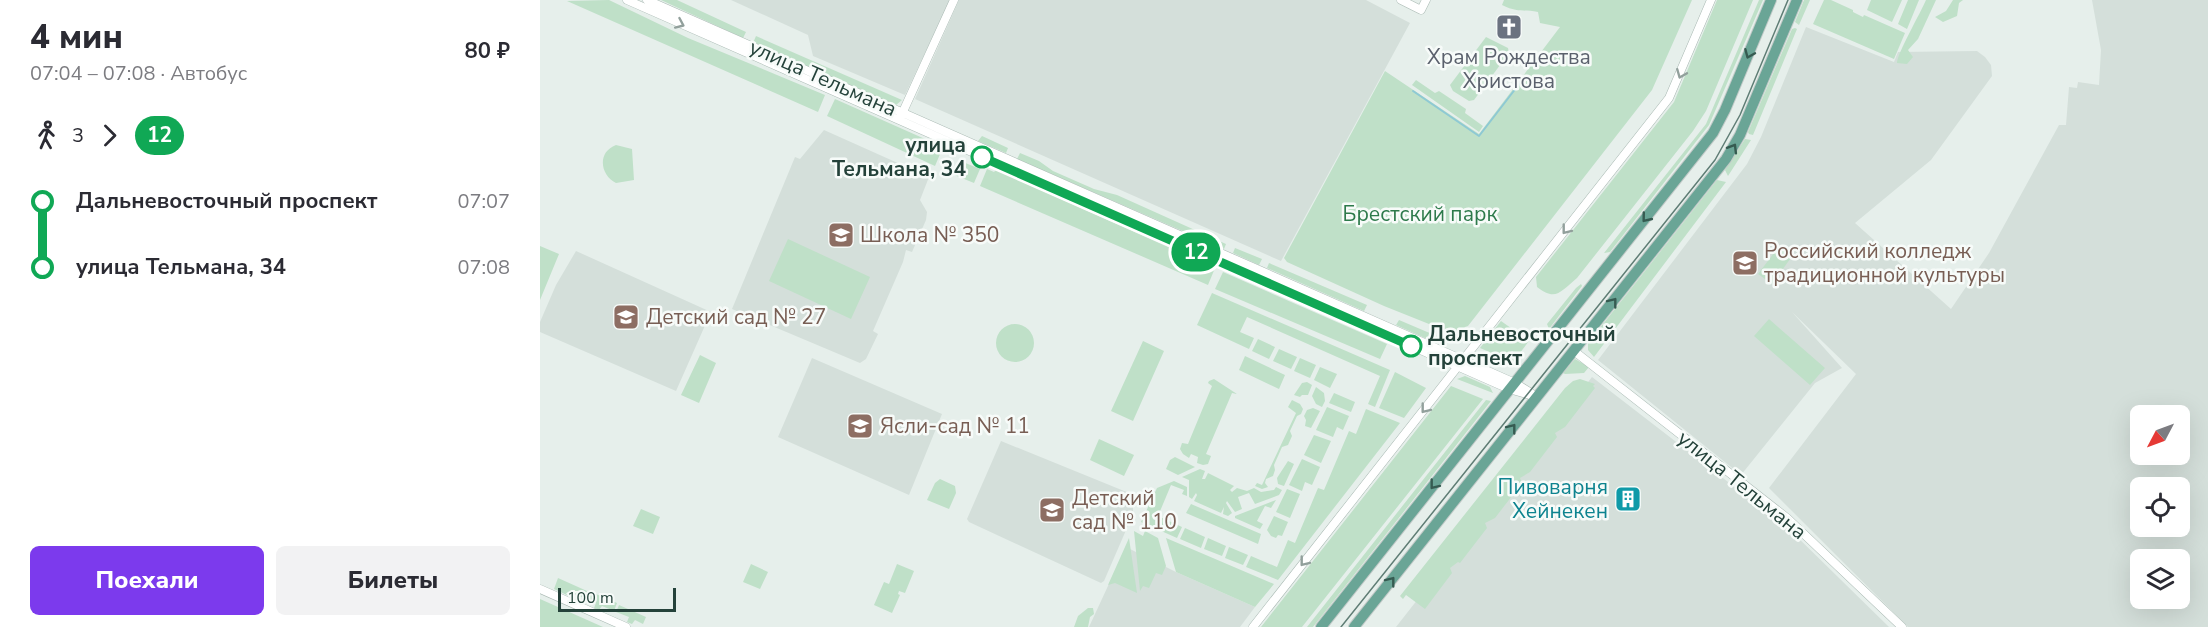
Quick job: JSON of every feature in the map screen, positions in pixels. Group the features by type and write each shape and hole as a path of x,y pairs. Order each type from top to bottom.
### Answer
{"main road":[{"path":"1321,627 1713,133 1725,110 1771,0"},
{"path":"1354,627 1733,147 1797,0"}],"street":[{"name":"улица Тельмана","path":"627,0 900,117 1537,397"},
{"name":"улица Тельмана","path":"647,0 900,117"},
{"path":"900,117 954,0"},
{"path":"1401,0 1421,10 1426,0"},
{"path":"1253,627 1669,98 1711,0"},
{"name":"улица Тельмана","path":"1574,351 1787,518 1902,627"},
{"path":"540,589 626,627"}],"shaded area":[{"path":"731,0 950,0 905,95 813,56 808,35"},
{"path":"959,0 1366,0 1410,23 1281,261 915,99"},
{"path":"2092,0 2208,0 2208,627 1908,627 1769,488 1856,374 1792,312 1842,368 1815,383 1741,475 1598,360 1747,164 1761,137 1806,27 1894,62 1898,52 1977,51 1991,65 1992,76 1931,160 1855,223 1951,309 1989,253 2059,125 2066,125 2069,87 2077,88 2078,82 2099,85 2101,50"},
{"name":"Школа № 350","path":"824,130 929,177 920,200 927,212 926,220 912,252 906,250 873,331 878,334 866,359 860,363 732,309 795,157 800,159"},
{"name":"Детский сад № 27","path":"576,251 711,312 676,391 540,332 540,322 556,285"},
{"name":"Ясли-сад № 11","path":"812,358 942,414 909,495 778,437"},
{"name":"Пивоварня Хейнекен","path":"1592,377 1789,529 1889,627 1396,627"},
{"name":"Детский сад № 110","path":"1001,441 1129,493 1133,499 1133,514 1104,581 1101,583 969,522 967,519"},
{"path":"1126,547 1255,607 1240,627 1089,627"}],"green space":[{"path":"609,0 688,38 825,95 818,112 567,1"},
{"path":"661,0 677,0 746,32 743,38"},
{"name":"Брестский парк","path":"1504,0 1692,0 1652,90 1459,336 1384,306 1287,262 1284,258 1385,71 1479,134 1560,27 1540,23 1538,12 1516,10 1502,5"},
{"path":"1717,0 1753,0 1706,111 1693,131 1577,278 1562,291 1554,294 1549,294 1537,287 1536,277 1674,102"},
{"path":"1759,0 1763,0 1709,125 1610,252 1604,253 1706,124"},
{"path":"1804,0 1810,0 1799,25 1795,22"},
{"path":"1824,0 1831,0 1863,17 1864,15 1905,33 1894,59 1813,24"},
{"path":"1871,0 1902,0 1892,22 1867,10"},
{"path":"1908,0 1919,0 1907,29 1898,24"},
{"path":"1926,0 1936,0 1918,39 1908,50 1913,57 1907,64 1897,63 1905,42"},
{"path":"1953,0 1963,0 1959,3 1957,16 1943,22 1935,17 1946,11"},
{"path":"1792,29 1797,29 1753,135 1749,134"},
{"path":"756,36 902,100 896,105 753,43"},
{"path":"1486,37 1508,48 1509,53 1474,100 1469,101 1453,91 1450,85"},
{"path":"1416,80 1435,93 1439,91 1466,109 1465,113 1483,126 1479,132 1412,85"},
{"path":"835,99 943,147 935,166 827,116"},
{"path":"982,136 1008,148 1006,153 978,141"},
{"path":"1745,139 1751,140 1728,176 1725,170"},
{"path":"616,145 632,149 634,180 616,183 607,175 603,158 610,148"},
{"path":"1020,153 1039,161 1053,171 1094,189 1117,195 1226,244 1224,249 1017,159"},
{"path":"963,162 980,169 974,183 952,174"},
{"path":"987,169 994,172 996,170 1215,268 1208,285 980,186"},
{"path":"1717,180 1726,182 1594,357 1588,350 1588,343"},
{"path":"788,239 870,277 851,319 769,281"},
{"path":"1780,245 1793,255 1772,284 1758,274"},
{"path":"540,246 559,254 540,300"},
{"path":"1235,248 1262,259 1259,265 1233,253"},
{"path":"1269,263 1367,305 1364,311 1267,268"},
{"path":"1223,272 1387,344 1380,359 1215,289"},
{"path":"1581,284 1582,286 1549,329 1547,324"},
{"path":"1212,293 1390,370 1375,407 1368,404 1380,376 1247,317 1240,332 1254,338 1249,349 1197,325"},
{"path":"1769,319 1825,368 1810,385 1754,336"},
{"path":"1399,320 1439,337 1436,343 1396,325"},
{"path":"1501,321 1529,341 1513,362 1480,348"},
{"path":"1015,324 1029,329 1034,343 1029,357 1015,362 1001,357 996,343 1001,329"},
{"path":"1258,339 1275,347 1269,359 1252,351"},
{"path":"1143,341 1164,351 1133,421 1111,411"},
{"path":"1279,349 1297,357 1291,369 1273,361"},
{"path":"700,355 716,363 699,403 681,395"},
{"path":"1245,356 1285,375 1279,389 1239,370"},
{"path":"1300,358 1316,365 1310,378 1294,371"},
{"path":"1575,359 1589,367 1584,373 1563,373"},
{"path":"1320,367 1337,374 1330,388 1314,380"},
{"path":"1395,372 1426,388 1404,418 1379,408"},
{"path":"1465,376 1490,387 1493,393 1457,379"},
{"path":"1214,379 1237,394 1232,393 1206,454 1211,456 1208,464 1203,465 1197,463 1198,457 1191,454 1189,458 1180,449 1182,443 1188,444 1212,386 1208,383"},
{"path":"1580,379 1595,384 1593,386 1595,388 1565,427 1555,433 1557,437 1530,472 1520,478 1522,483 1495,518 1485,523 1487,528 1460,563 1450,568 1452,573 1425,609 1406,595 1403,599 1400,596 1565,388 1573,381"},
{"path":"1307,382 1312,385 1308,395 1300,397 1294,395 1302,383"},
{"path":"1451,386 1483,399 1302,627 1261,627"},
{"path":"1316,387 1324,393 1325,401 1322,407 1316,404 1312,396"},
{"path":"1334,393 1355,402 1351,412 1329,403"},
{"path":"1292,400 1300,404 1303,409 1290,431 1292,436 1288,445 1282,447 1274,465 1273,476 1266,479 1265,483 1268,487 1262,489 1255,486 1257,483 1262,485 1296,413 1288,407"},
{"path":"1486,400 1491,401 1313,627 1307,627"},
{"path":"1327,407 1349,416 1343,430 1337,427 1333,437 1316,430"},
{"path":"1313,408 1320,411 1311,428 1305,426 1304,416 1307,410"},
{"path":"1366,409 1400,423 1278,580 1246,567 1251,556 1277,567 1288,540 1295,543 1318,488 1324,490 1349,431 1356,434"},
{"path":"1314,435 1331,441 1321,463 1304,455"},
{"path":"1099,439 1134,455 1124,476 1090,460"},
{"path":"1175,457 1195,467 1178,475 1166,469 1170,460"},
{"path":"1302,459 1320,467 1312,485 1305,482 1302,491 1289,485"},
{"path":"1288,461 1294,464 1284,486 1278,484 1277,478"},
{"path":"1200,469 1205,471 1202,479 1205,479 1208,473 1234,486 1230,490 1232,492 1237,488 1247,491 1254,488 1261,492 1274,490 1276,487 1282,490 1279,495 1255,504 1249,493 1238,497 1242,509 1235,512 1227,501 1232,513 1228,516 1223,514 1224,507 1221,513 1194,501 1196,493 1192,499 1189,497 1189,480 1182,477"},
{"path":"940,479 955,486 956,493 949,509 927,500 935,483"},
{"path":"1174,481 1187,487 1187,496 1182,494 1184,490 1171,485 1158,516 1182,527 1177,538 1141,522 1157,488"},
{"path":"1287,489 1300,494 1290,518 1276,512"},
{"path":"1276,500 1271,508 1265,506 1257,521 1263,524 1260,529 1235,518 1235,516"},
{"path":"1191,504 1261,534 1258,544 1186,513"},
{"path":"641,509 660,517 653,534 633,526"},
{"path":"1274,516 1288,522 1282,536 1278,535 1276,538 1271,536 1267,530"},
{"path":"1185,528 1205,537 1201,548 1180,539"},
{"path":"1134,531 1143,536 1145,531 1158,538 1166,566 1162,575 1156,573 1149,588 1143,586 1140,591"},
{"path":"1129,538 1137,593 1115,583 1108,585"},
{"path":"1166,538 1274,584 1255,607 1176,572"},
{"path":"1208,538 1226,546 1222,556 1204,549"},
{"path":"1229,547 1248,555 1243,565 1225,558"},
{"path":"751,564 768,572 760,589 743,582"},
{"path":"897,564 914,571 905,593 899,591 900,595 892,613 874,605 884,582 889,584"},
{"path":"558,578 587,591 584,598 572,593 569,596 554,589"},
{"path":"589,591 617,603 614,611 602,606 599,610 594,608 596,603 586,599"},
{"path":"540,599 603,627 540,627"},
{"path":"619,605 646,617 643,624 635,620 632,624 627,622 629,617 616,612"},
{"path":"1088,608 1093,608 1094,614 1090,617 1088,627 1074,627 1078,616"}],"waterway":[{"path":"1413,91 1479,136 1523,79"}],"tram line":[{"path":"1341,627 1715,160 1740,115 1788,0"}],"bus line":[{"name":"12","path":"982,157 1411,346"}],"place":[{"name":"Храм Рождества Христова","path":"1509,27"},
{"name":"улица Тельмана, 34","path":"982,157"},
{"name":"Школа № 350","path":"841,235"},
{"name":"Российский колледж традиционной культуры","path":"1745,263"},
{"name":"Детский сад № 27","path":"626,317"},
{"name":"Дальневосточный проспект","path":"1411,346"},
{"name":"Ясли-сад № 11","path":"860,426"},
{"name":"Пивоварня Хейнекен","path":"1628,499"},
{"name":"Детский сад № 110","path":"1052,510"}]}
